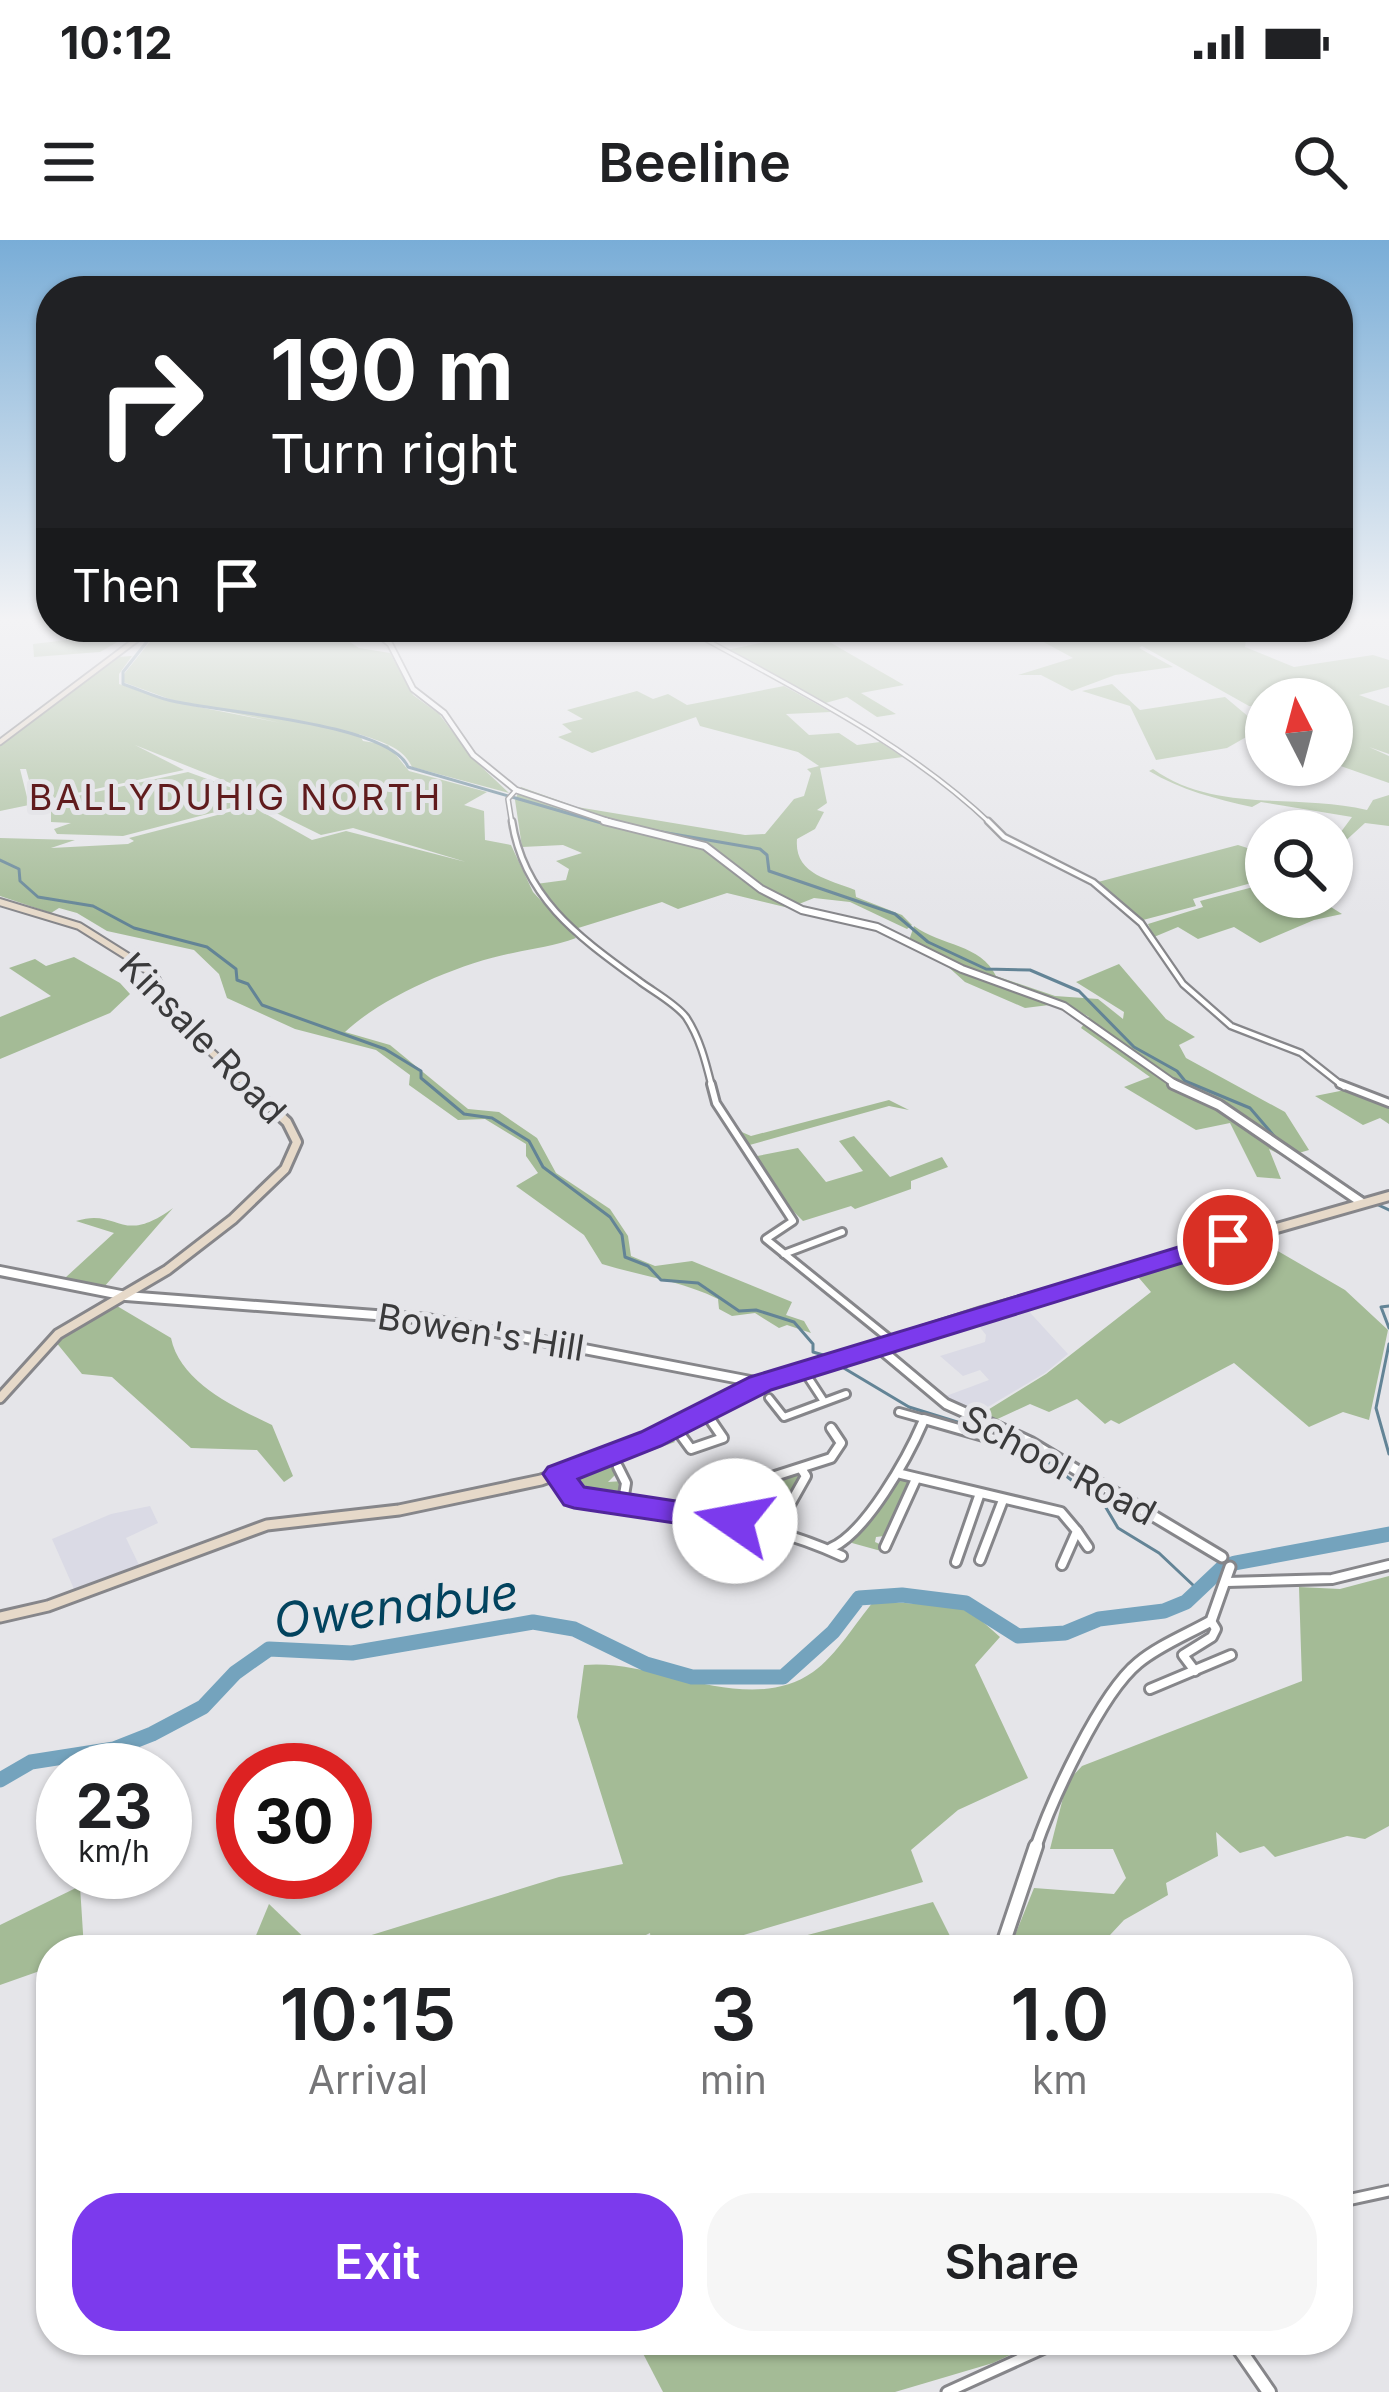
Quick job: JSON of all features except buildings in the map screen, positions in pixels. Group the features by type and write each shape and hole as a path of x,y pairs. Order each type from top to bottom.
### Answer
{"main road":[{"path":"0,742 32,717"},
{"name":"Kinsale Road","path":"0,902 71,922 138,962 156,978 180,1023 287,1122 296,1136 291,1161 266,1188 190,1255 58,1334 0,1398"},
{"path":"0,1617 48,1606 267,1525 438,1503 559,1474 675,1427 760,1383 1389,1196"}],"street":[{"path":"447,717 477,759 512,792 582,816 711,848 752,883 802,910 878,927 962,969 1075,1011 1156,1074 1219,1105 1366,1201"},
{"path":"844,717 947,782 996,832 1093,882 1142,923 1183,984 1225,1022 1301,1052 1343,1087 1389,1103"},
{"path":"512,792 515,843 536,890 572,931 684,1014 702,1049 716,1103 794,1221 766,1237 892,1341"},
{"path":"783,1254 842,1232"},
{"name":"Bowen's Hill","path":"0,1271 126,1296 428,1319 760,1383"},
{"name":"School Road","path":"878,1347 946,1404 1030,1442 1214,1548 1230,1568 1211,1622"},
{"path":"804,1372 823,1400"},
{"path":"769,1398 784,1417 846,1394"},
{"path":"899,1412 995,1438"},
{"path":"831,1547 847,1540 880,1493 901,1474 923,1421"},
{"path":"675,1427 691,1449 723,1438 709,1422"},
{"path":"709,1515 724,1492 802,1470 838,1451 841,1443 830,1432"},
{"path":"618,1467 624,1477 622,1502"},
{"path":"776,1505 785,1512 806,1476 802,1470"},
{"path":"559,1474 574,1497 709,1515 831,1547 842,1556"},
{"path":"901,1474 979,1496 1051,1507 1088,1547"},
{"path":"612,1480 624,1477"},
{"path":"883,1543 916,1479"},
{"path":"979,1496 970,1558 1003,1500"},
{"path":"1066,1563 1077,1532"},
{"path":"1227,1582 1333,1579 1389,1564"},
{"path":"1006,1935 1054,1792 1118,1687 1137,1663 1211,1622 1216,1629 1211,1637 1184,1654 1195,1670"},
{"path":"1150,1689 1231,1655"},
{"path":"1353,2199 1389,2191"},
{"path":"947,2392 1029,2355"},
{"path":"1243,2355 1269,2392"}],"shaded area":[{"path":"1023,1305 1068,1354 976,1414 946,1396 989,1380 980,1370 963,1376 940,1356 985,1342 986,1335 975,1321"},
{"path":"150,1506 158,1523 126,1538 139,1565 74,1589 52,1539 111,1514"}],"green space":[{"path":"37,717 252,717 281,723 255,717 442,717 473,759 509,793 412,767 391,746 359,734 363,741 388,745 409,771 487,792 464,805 484,811 485,840 511,845 533,892 576,938 447,973 380,1006 345,1032 390,1045 468,1109 499,1112 537,1138 556,1173 610,1209 628,1236 631,1256 655,1266 692,1261 792,1302 786,1315 804,1321 811,1333 787,1325 779,1328 755,1313 732,1316 719,1309 718,1299 704,1293 602,1264 584,1235 516,1186 538,1173 526,1156 526,1144 485,1119 458,1120 409,1085 410,1075 376,1050 295,1029 227,998 219,974 194,950 107,931 77,913 59,908 51,913 0,896 0,838 75,840 51,848 128,844 134,841 129,838 252,806 312,840 346,831 466,862 353,828 321,835 258,804 230,783 135,745 184,770 35,802 26,769 20,769 29,805 0,811 0,745"},
{"path":"695,717 592,753 558,737 572,732 562,724 583,719"},
{"path":"696,717 790,717 809,735 839,733 857,745 880,742 903,757 820,768 827,803 817,810 824,812 815,829 797,839 801,860 815,874 855,890 856,897 902,915 912,925 907,929 850,902 814,898 789,908 727,893 678,909 662,902 575,929 536,884 566,880 569,869 556,861 582,853 563,845 522,847 515,800 521,787 577,807 745,835 765,834 794,799 804,796 811,773 807,769 819,766 798,752 700,726"},
{"path":"1136,717 1245,717 1245,738 1227,748 1156,760"},
{"path":"1353,717 1389,717 1389,754 1369,747 1389,756 1389,783 1353,770"},
{"path":"1149,771 1230,797 1367,810 1373,800 1389,795 1389,826 1365,823 1353,834 1353,810 1310,810 1261,802 1252,807 1199,793"},
{"path":"188,772 232,788 250,803 123,836 57,834 54,829 71,823 51,822 51,811 40,804"},
{"path":"1238,845 1245,847 1245,885 1193,899 1196,906 1143,920 1098,882"},
{"path":"1245,889 1245,918 1323,918 1260,943 1234,927 1198,939 1178,927 1154,937 1148,924 1203,907 1200,901"},
{"path":"914,926 971,951 996,976 1055,996 1098,999 1123,1019 1124,1012 1076,982 1119,964 1166,1019 1195,1037 1179,1045 1186,1058 1285,1112 1309,1150 1285,1157 1269,1149 1281,1179 1257,1177 1230,1123 1196,1130 1124,1087 1150,1077 1081,1028 1089,1017 1065,1003 1025,1008 965,982 945,964 907,946"},
{"path":"74,957 120,983 130,994 110,1013 0,1059 0,1017 51,996 9,968 35,959 46,966"},
{"path":"1345,1090 1389,1104 1389,1124 1380,1118 1363,1125 1315,1096"},
{"path":"889,1100 909,1110 889,1106 746,1146 737,1130 751,1136"},
{"path":"854,1136 890,1177 942,1157 948,1167 911,1181 911,1189 803,1221 776,1194 752,1157 798,1148 826,1182 863,1171 839,1141"},
{"path":"173,1208 104,1287 65,1278 114,1233 76,1221 90,1218 142,1225"},
{"path":"1252,1236 1345,1290 1388,1330 1369,1420 1343,1412 1309,1427 1234,1363 1119,1424 1111,1420 1105,1424 1077,1399 1049,1412 1030,1404 991,1422 978,1416 1046,1374 1151,1292 1133,1271 1145,1273"},
{"path":"117,1306 171,1338 185,1368 211,1391 272,1425 293,1476 284,1482 257,1450 191,1448 112,1377 82,1374 55,1341 76,1325"},
{"path":"670,1436 675,1442 613,1465 617,1473 608,1482 623,1481 616,1497 573,1491 567,1476"},
{"path":"800,1475 786,1503 773,1506 784,1518 779,1525 716,1510 743,1489"},
{"path":"902,1478 911,1480 884,1536 876,1537 875,1542 884,1546 881,1551 852,1543 854,1531"},
{"path":"1389,1576 1389,1826 1365,1839 1347,1836 1275,1857 1264,1846 1240,1853 1216,1832 1218,1856 1166,1883 1168,1895 1124,1920 1110,1935 1015,1935 1034,1888 1114,1894 1126,1878 1113,1849 1050,1849 1067,1782 1082,1766 1302,1681 1299,1587 1340,1589"},
{"path":"874,1601 966,1607 1000,1637 975,1665 1028,1778 958,1810 911,1850 923,1882 744,1935 371,1935 559,1877 623,1864 577,1717 584,1665 612,1665 731,1688 760,1689 787,1685 813,1672"},
{"path":"53,1899 81,1899 83,1935 36,1935 36,1972 0,1985 0,1925"},
{"path":"933,1902 950,1935 808,1935"},
{"path":"269,1904 301,1935 256,1935"},
{"path":"644,2355 1010,2355 895,2392 663,2392"}],"waterway":[{"path":"274,717 371,740 395,752 408,767 605,824"},
{"path":"650,830 760,849 767,855 769,871 895,914 928,942 986,969 1030,970 1079,991 1134,1047 1177,1071 1185,1081 1250,1108 1280,1143"},
{"path":"0,860 19,869 20,881 38,897 93,906 134,928 207,947 236,969 237,980 248,984 262,1005 385,1049 421,1071 421,1078 464,1114 492,1118 529,1141 543,1167 610,1217 622,1235 625,1257 648,1266 661,1280 698,1283 739,1311 756,1310 794,1322 813,1344 813,1352 830,1357"},
{"path":"1318,1168 1365,1198"},
{"path":"1374,1203 1389,1210"},
{"path":"1389,1306 1381,1307 1389,1328"},
{"path":"1389,1344 1376,1408 1389,1454"},
{"path":"837,1364 909,1407 1012,1439"},
{"path":"1026,1445 1105,1506 1118,1528 1159,1553 1194,1586 1204,1587"},
{"name":"Owenabue","path":"0,1780 31,1762 114,1749 152,1734 203,1707 235,1673 269,1649 352,1653 533,1622 574,1629 646,1664 692,1677 783,1677 833,1632 859,1598 902,1595 966,1603 1018,1636 1065,1633 1099,1619 1164,1611 1186,1602 1222,1568 1235,1563 1389,1534"}],"district":[{"name":"BALLYDUHIG NORTH","path":"236,797"}],"route":[{"path":"735,1521 574,1497 559,1474 651,1439 760,1383 1228,1240"}]}
